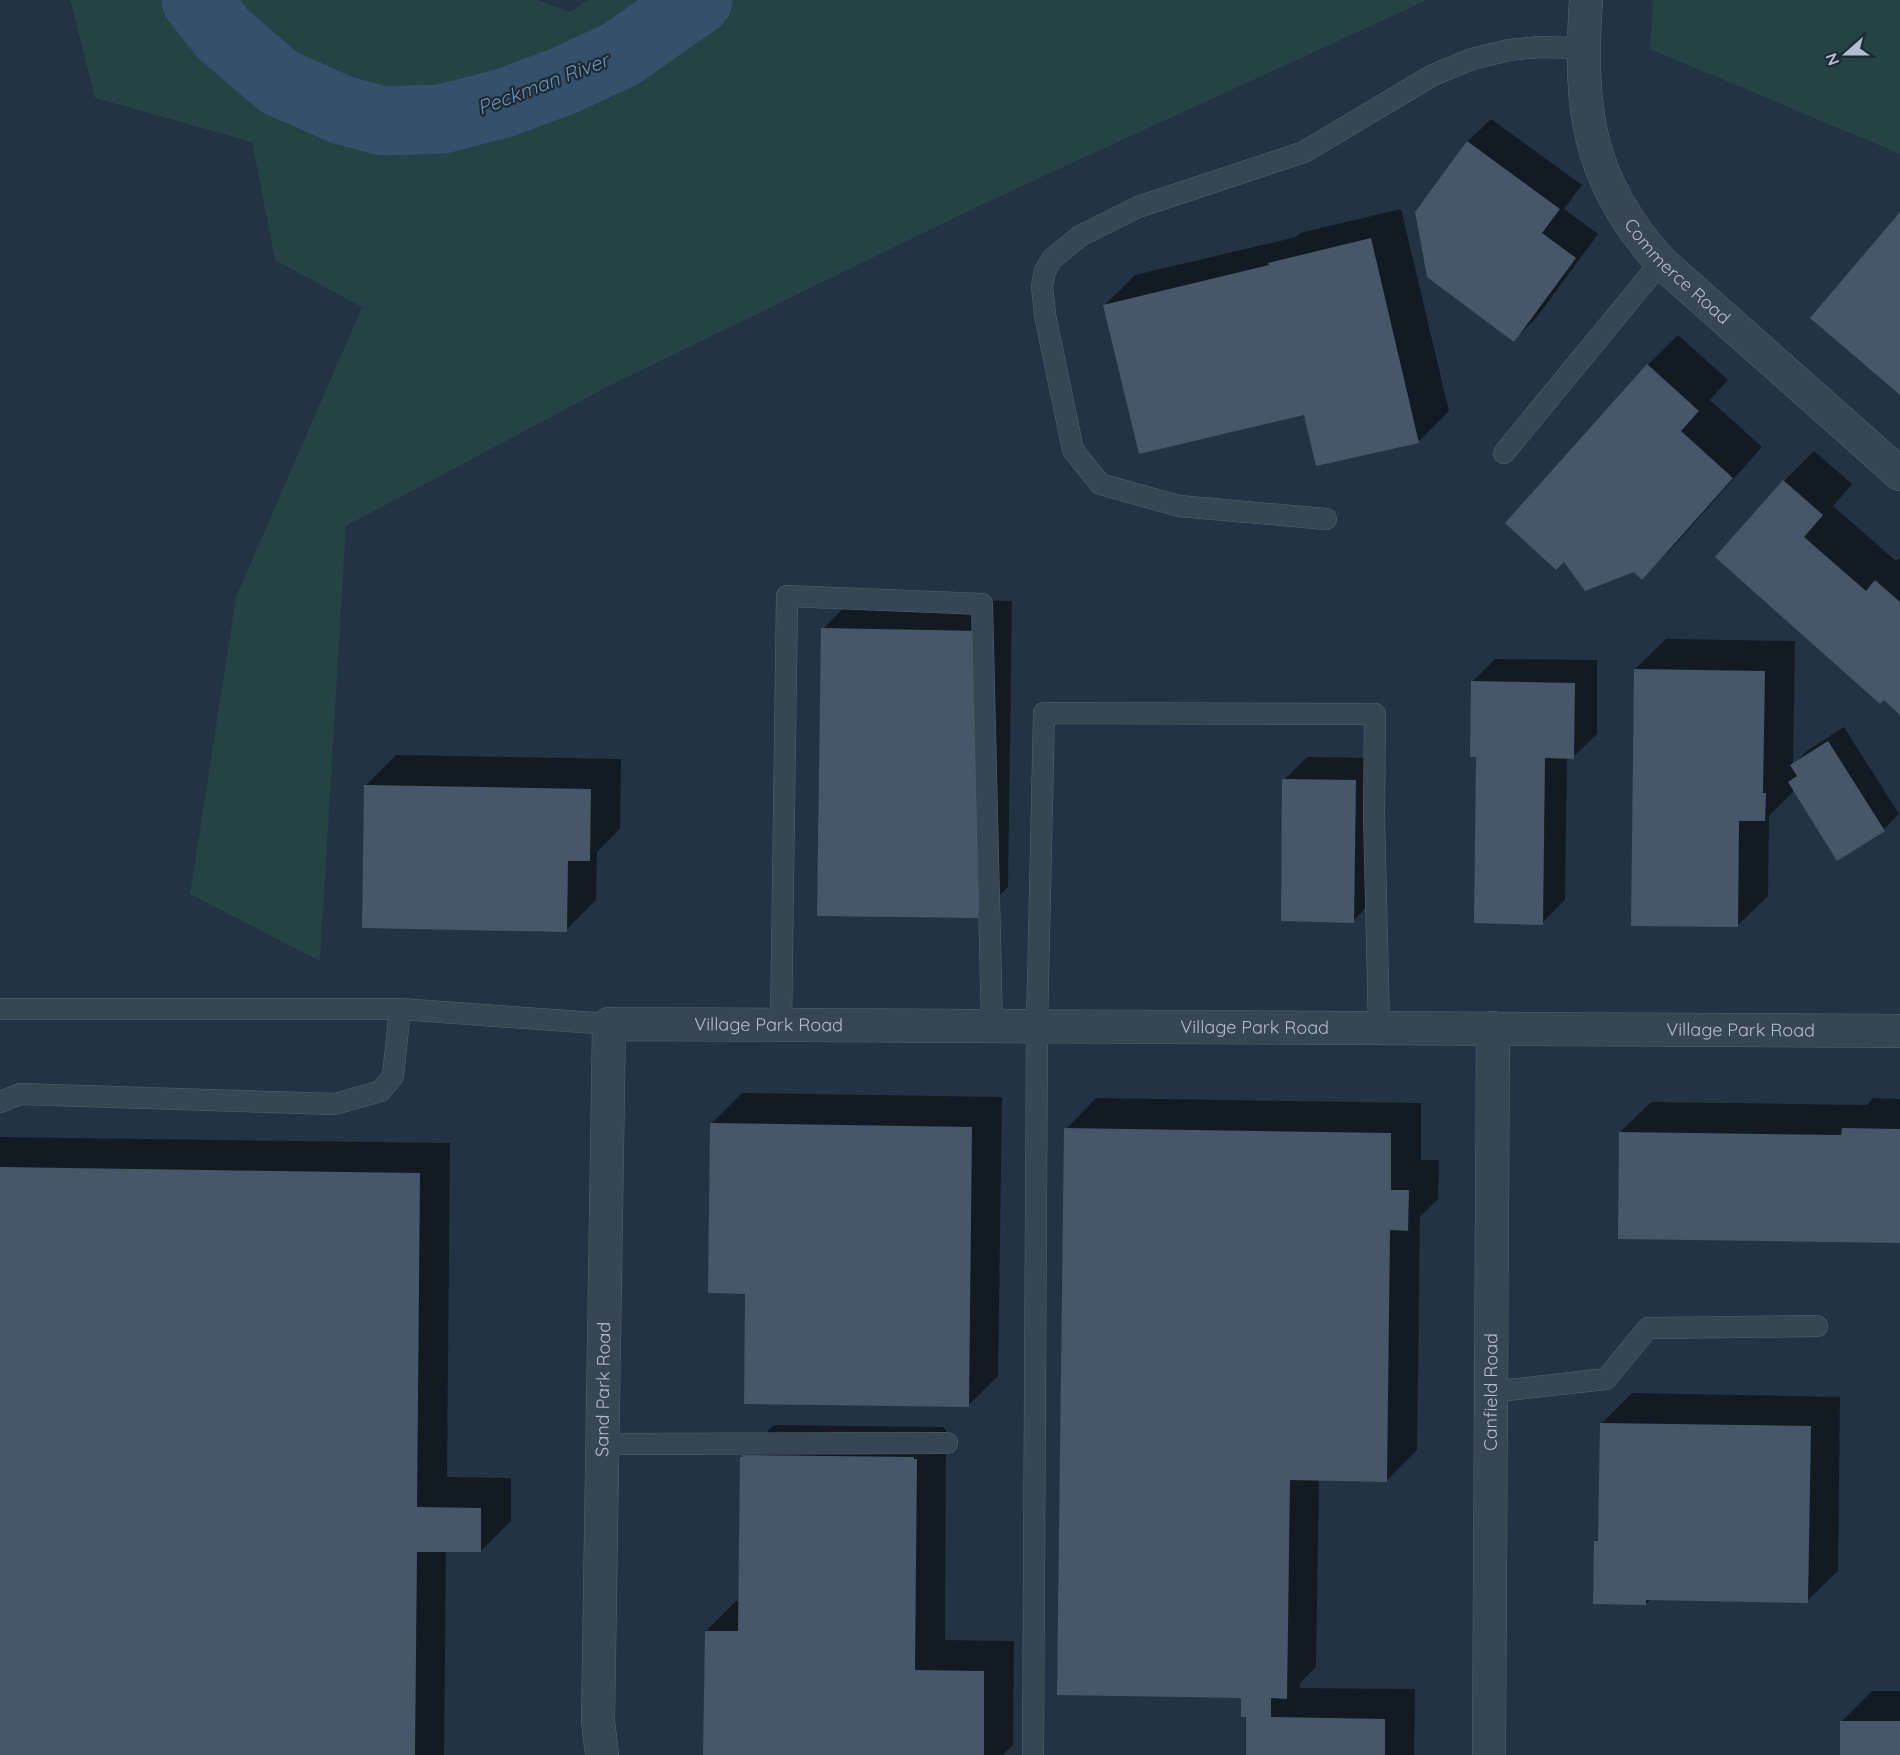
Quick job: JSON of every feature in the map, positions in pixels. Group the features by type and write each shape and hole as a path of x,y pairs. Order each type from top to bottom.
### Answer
{"street":[{"name":"Commerce Road","path":"1586,0 1583,48 1586,109 1593,147 1621,211 1638,237 1661,262 1900,474"},
{"name":"Village Park Road","path":"609,1024 1900,1031"},
{"name":"Sand Park Road","path":"602,1755 598,1721 609,1024"},
{"name":"Canfield Road","path":"1489,1755 1493,1028"}],"lane":[{"path":"1326,519 1179,506 1100,484 1073,450 1045,315 1042,286 1045,271 1052,259 1080,236 1138,207 1304,152 1433,75 1462,63 1509,50 1539,47 1583,48"},
{"path":"1504,453 1661,262"},
{"path":"781,1025 787,596 982,604 992,1026"},
{"path":"1033,1755 1037,1026 1044,713 1375,714 1374,814 1379,1027"},
{"path":"0,1009 400,1009 609,1024"},
{"path":"0,1101 21,1094 335,1104 381,1091 393,1076 400,1009"},
{"path":"1491,1392 1606,1379 1648,1328 1817,1326"},
{"path":"602,1444 947,1443"}],"green space":[{"path":"70,0 537,0 570,12 588,0 1427,0 983,204 609,386 346,526 320,961 190,894 236,597 362,307 275,260 252,142 95,98"},
{"path":"1653,0 1900,0 1900,154 1650,49"}],"building":[{"path":"1467,141 1560,209 1542,233 1576,258 1514,342 1427,277 1415,212"},
{"path":"1900,212 1900,395 1810,318"},
{"path":"1371,238 1419,443 1316,466 1304,415 1139,454 1103,305"},
{"path":"1647,364 1699,411 1681,431 1733,478 1642,580 1634,572 1585,591 1564,562 1556,570 1505,523"},
{"path":"1783,480 1823,515 1804,537 1866,591 1875,580 1900,602 1900,715 1884,700 1880,704 1715,557"},
{"path":"821,628 982,631 978,918 817,916"},
{"path":"1634,669 1765,671 1763,793 1766,793 1765,821 1739,821 1738,927 1631,926"},
{"path":"1471,681 1575,683 1574,759 1545,758 1543,925 1474,923 1476,757 1470,757"},
{"path":"1828,741 1885,831 1837,861 1788,782 1797,776 1790,765"},
{"path":"1282,779 1356,780 1354,923 1281,921"},
{"path":"364,785 591,789 590,861 568,861 567,932 362,928"},
{"path":"710,1123 972,1127 969,1407 744,1404 745,1294 708,1293"},
{"path":"1064,1128 1391,1133 1391,1190 1409,1190 1408,1231 1390,1230 1387,1482 1290,1480 1287,1699 1271,1698 1271,1717 1385,1719 1385,1755 1246,1755 1246,1717 1241,1717 1241,1698 1057,1695"},
{"path":"1842,1128 1900,1129 1900,1243 1618,1239 1619,1132 1841,1135"},
{"path":"0,1167 420,1173 417,1507 481,1508 481,1552 417,1552 415,1755 0,1755"},
{"path":"1600,1423 1811,1426 1808,1603 1646,1600 1646,1605 1593,1604 1594,1541 1598,1541"},
{"path":"742,1455 914,1457 917,1459 915,1670 984,1671 984,1755 703,1755 705,1631 738,1631 740,1457 743,1457"},
{"path":"1840,1721 1900,1721 1900,1755 1840,1755"}],"waterway":[{"name":"Peckman River","path":"196,0 223,34 279,82 342,110 383,121 442,119 504,103 563,81 621,54 698,0"}]}
